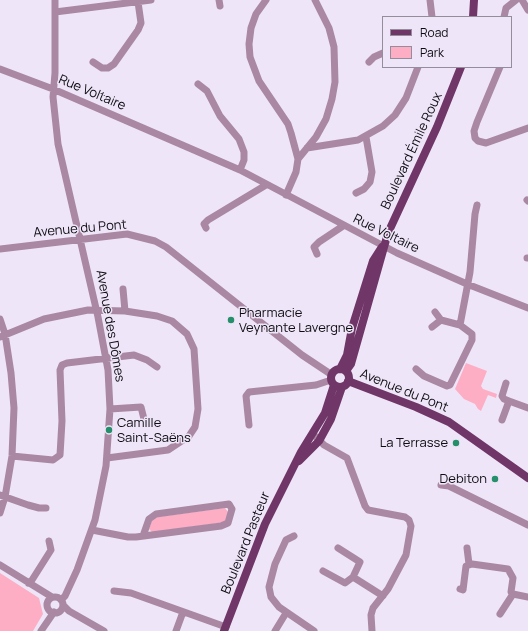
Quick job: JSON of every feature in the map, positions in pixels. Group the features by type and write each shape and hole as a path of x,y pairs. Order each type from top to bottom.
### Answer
{"main road":[{"path":"473,16 474,0"},
{"name":"Boulevard Émile Roux","path":"343,370 352,328 372,261 383,245 437,127 462,68"},
{"path":"335,370 343,370 349,376 338,381 335,370"},
{"name":"Boulevard Pasteur","path":"225,629 265,524 294,466 325,413 338,381"},
{"name":"Boulevard Pasteur","path":"294,466 319,441 331,419 338,381"},
{"name":"Avenue du Pont","path":"338,381 416,407 449,422 528,478"}],"street":[{"name":"Avenue des Dômes","path":"40,631 59,607 65,596 77,570 92,530 107,458 110,409 106,358 97,310 62,163 54,107 55,0"},
{"path":"55,12 151,0"},
{"path":"266,0 256,14 251,28 249,44 250,57 258,81 288,124 298,159 296,172 286,195"},
{"path":"298,159 316,137 326,118 332,99 335,82 334,47 329,28 315,0"},
{"path":"430,0 432,16"},
{"path":"504,16 506,8 516,0"},
{"path":"522,0 528,10"},
{"path":"93,62 102,68 108,68 114,64 138,30 141,19 138,2"},
{"path":"369,62 374,57 382,53"},
{"path":"307,148 326,146 366,137 383,126 401,107 418,68"},
{"path":"500,68 477,122 474,131 475,138 478,141 486,143 528,128"},
{"name":"Rue Voltaire","path":"0,69 53,89 240,170 396,253 467,284 528,308"},
{"path":"198,84 207,91 220,116 240,139 244,160 240,170"},
{"path":"54,107 60,100 68,96"},
{"path":"356,194 364,189 370,182 372,172 366,137"},
{"path":"206,228 204,224 208,220 266,185"},
{"path":"460,325 467,284 475,214 478,205"},
{"path":"316,254 314,247 343,226"},
{"name":"Avenue du Pont","path":"0,249 127,234 155,241 166,247 302,355 338,381"},
{"path":"123,289 125,311"},
{"path":"2,336 44,318 88,310 125,311 157,316 172,321 187,334 194,349 198,409 197,418 189,436 168,450 107,458"},
{"path":"416,369 424,376 447,386 450,385 472,340 472,334 460,325 441,320 435,312"},
{"path":"0,318 2,336 13,390 14,423 12,456 2,496 0,513"},
{"path":"432,327 441,320"},
{"path":"12,456 53,460 60,455 62,421 60,370 62,365 106,358 138,356 157,367"},
{"path":"249,425 246,396 249,392 316,385 338,381"},
{"path":"506,383 502,396 504,399 528,408"},
{"path":"502,420 509,401"},
{"path":"110,409 141,407 144,419"},
{"path":"313,434 319,441 346,458 365,506 368,510 372,512 405,517 409,520 411,526 406,555 383,596 377,601 372,612 372,631"},
{"path":"441,485 449,486 528,525"},
{"path":"2,496 39,508 46,508"},
{"path":"92,530 128,537 143,536 221,526 228,522 232,509 229,504 156,514 150,519 143,536"},
{"path":"294,536 286,540 275,564 269,587 271,597 286,613 314,631"},
{"path":"28,583 32,580 51,550 49,541"},
{"path":"323,571 345,583 353,577 360,562 338,548"},
{"path":"460,589 463,590 466,566 469,564 467,548"},
{"path":"469,564 508,569 513,578 511,592 513,594 500,614"},
{"path":"1,567 52,598 59,607 104,631"},
{"path":"353,577 383,596"},
{"path":"114,591 131,593 225,629"},
{"path":"43,593 50,610 59,607"},
{"path":"513,594 528,597"},
{"path":"47,604 52,598"},
{"path":"176,631 183,612"},
{"path":"275,631 286,613"}],"green space":[{"path":"466,363 487,371 481,386 483,389 497,394 496,398 488,395 481,411 475,404 464,399 455,389"},
{"path":"225,508 228,512 226,521 220,523 152,532 149,529 152,520 157,517"},
{"path":"0,573 39,598 43,614 33,631 0,631"}],"place":[{"name":"Pharmacie Veynante Lavergne","path":"231,320"},
{"name":"Camille Saint-Saëns","path":"109,430"},
{"name":"La Terrasse","path":"456,443"},
{"name":"Debiton","path":"495,479"}]}
